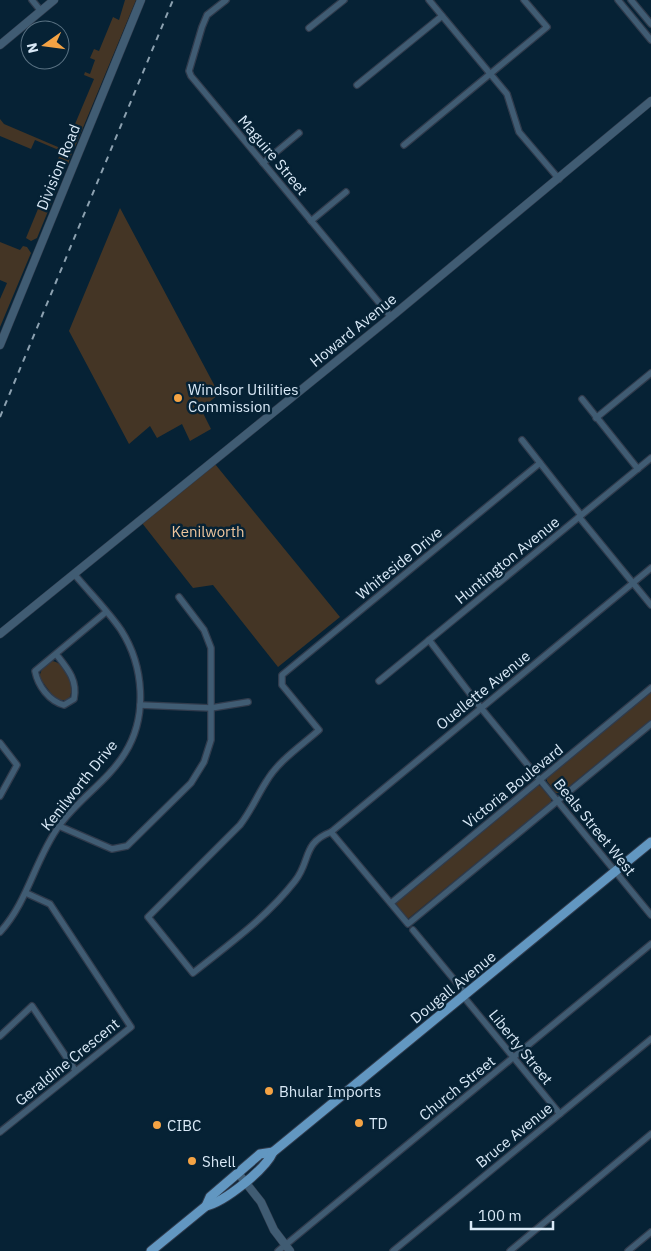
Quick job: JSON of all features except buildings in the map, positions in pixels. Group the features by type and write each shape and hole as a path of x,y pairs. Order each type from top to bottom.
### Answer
{"main road":[{"name":"Dougall Avenue","path":"206,1206 216,1204 245,1182 268,1162 273,1152 651,842"},
{"name":"Dougall Avenue","path":"151,1251 206,1206 210,1197 260,1154 273,1152"}],"street":[{"path":"32,0 41,11"},
{"path":"0,45 54,0"},
{"name":"Division Road","path":"0,345 141,0"},
{"name":"Maguire Street","path":"226,0 207,15 189,71 391,317"},
{"path":"309,28 344,0"},
{"path":"429,0 507,94 519,132 559,179"},
{"path":"404,145 546,27 524,0"},
{"path":"618,0 651,40"},
{"path":"631,0 651,24"},
{"path":"357,85 442,16"},
{"name":"Howard Avenue","path":"0,634 391,317 651,101"},
{"path":"263,163 299,133"},
{"path":"311,221 346,192"},
{"path":"596,418 651,373"},
{"path":"582,400 638,469"},
{"path":"522,440 651,605"},
{"name":"Huntington Avenue","path":"379,681 651,458"},
{"name":"Whiteside Drive","path":"282,684 282,675 540,464"},
{"name":"Ouellette Avenue","path":"282,684 319,730 278,766 266,782 251,811 240,825 148,917 193,974 270,911 298,878 312,842 320,836 331,832 651,568"},
{"name":"Kenilworth Drive","path":"0,932 20,905 42,854 59,826 125,753 137,728 140,705 138,672 130,646 120,630 75,574"},
{"path":"59,826 112,849 127,846 191,783 204,762 210,740 211,648 204,630 179,597"},
{"path":"56,654 70,671 76,688 74,699 64,705 54,702 37,681 35,671 106,612"},
{"name":"Beals Street West","path":"429,640 481,708 651,915"},
{"name":"Victoria Boulevard","path":"390,903 651,688"},
{"path":"140,705 211,708 248,702"},
{"path":"411,927 651,724"},
{"path":"0,743 17,765 0,796"},
{"name":"Liberty Street","path":"331,832 411,927 560,1114"},
{"name":"Geraldine Crescent","path":"0,1132 131,1027 50,904 26,893"},
{"name":"Church Street","path":"278,1251 288,1248 513,1057 651,944"},
{"path":"0,1036 32,1006 75,1070"},
{"name":"Bruce Avenue","path":"393,1251 651,1039"},
{"path":"510,1251 651,1134"},
{"path":"238,1173 261,1202 274,1230 288,1248"},
{"path":"628,1251 651,1232"}],"green space":[{"path":"125,0 136,0 75,147 67,143 94,79 84,75 85,72 90,74 95,60 90,58 94,49 99,51 113,17 119,20"},
{"path":"0,119 4,124 72,153 68,164 56,165 61,151 35,140 31,149 0,136"},
{"path":"52,175 57,176 60,182 37,238 31,241 26,238"},
{"path":"120,208 219,394 201,409 211,429 190,441 182,424 157,438 150,426 129,444 69,331"},
{"path":"0,242 20,250 23,246 27,247 31,253 0,327 0,299 7,283 0,280"},
{"name":"Kenilworth","path":"215,464 340,617 278,667 213,585 193,588 142,523"},
{"path":"51,661 61,666 68,676 71,689 68,700 56,700 39,677 42,669"},
{"path":"651,692 651,720 561,793 556,793 547,781 547,777"},
{"path":"537,786 540,786 551,798 551,802 409,918 406,918 395,902"}],"railway":[{"path":"0,417 173,0"}],"place":[{"name":"Windsor Utilities Commission","path":"178,398"},
{"name":"Bhular Imports","path":"269,1091"},
{"name":"TD","path":"359,1123"},
{"name":"CIBC","path":"157,1125"},
{"name":"Shell","path":"192,1161"}]}
